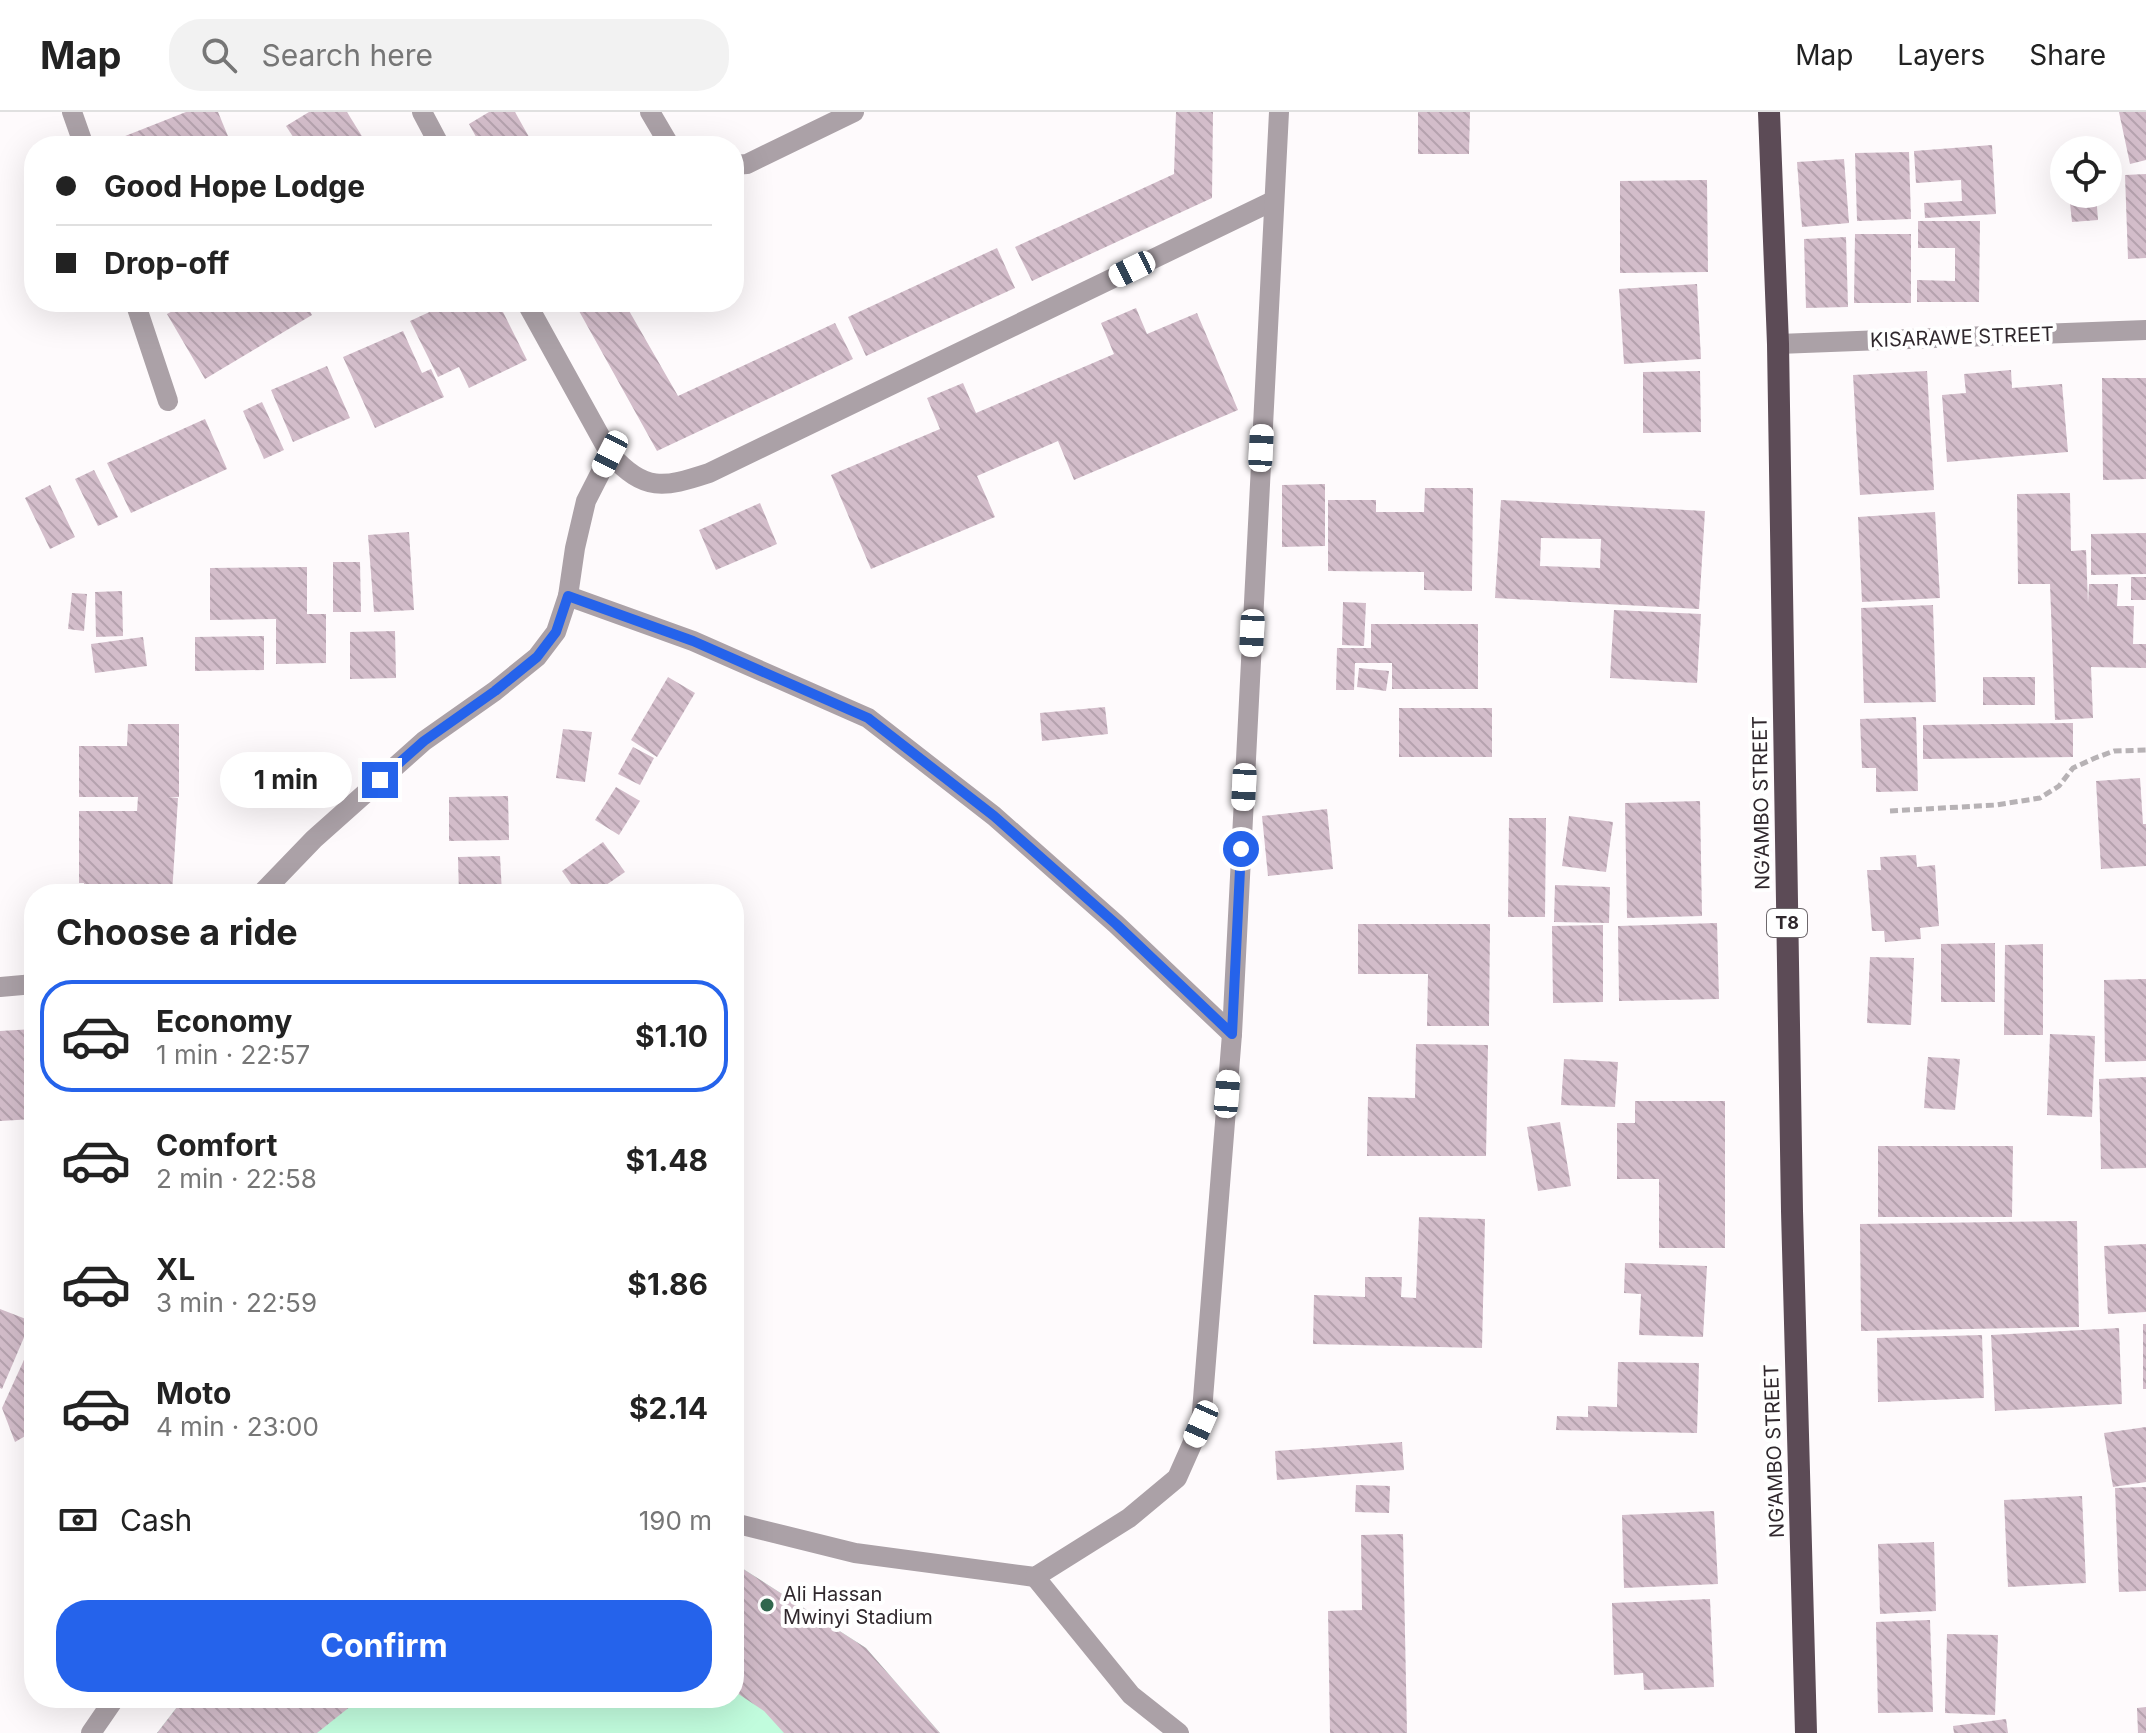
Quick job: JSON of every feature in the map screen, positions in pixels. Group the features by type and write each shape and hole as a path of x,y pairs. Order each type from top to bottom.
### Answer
{"highway":[{"name":"NG’AMBO STREET","path":"1769,112 1778,344 1791,1195 1806,1733"}],"street":[{"path":"72,112 80,136"},
{"path":"422,112 435,136"},
{"path":"650,112 664,136"},
{"path":"744,164 854,112"},
{"path":"744,1525 855,1553 1035,1577 1129,1518 1177,1478 1201,1424 1232,1034 1279,112"},
{"path":"532,312 610,454 626,472 648,483 673,485 709,473 1273,201"},
{"path":"138,312 168,401"},
{"name":"KISARAWE STREET","path":"1778,344 2146,330"},
{"path":"271,884 314,839 424,741 537,657 556,632 568,596 586,501 610,454"},
{"path":"568,596 693,641 868,718 994,816 1116,924 1232,1034"},
{"path":"0,987 24,985"},
{"path":"1035,1577 1131,1695 1179,1733"},
{"path":"91,1733 108,1708"}],"path":[{"path":"1890,811 1996,805 2040,798 2059,786 2073,768 2095,758 2114,751 2146,750"}],"green space":[{"name":"Ali Hassan Mwinyi Stadium","path":"744,1569 866,1648 940,1733 157,1733 176,1708 744,1708"}],"building":[{"path":"186,112 218,112 228,136 125,136"},
{"path":"309,112 347,112 362,136 292,136 286,126"},
{"path":"489,112 515,112 528,136 476,136 469,124"},
{"path":"1176,112 1213,112 1212,198 1032,281 1015,247 1174,174"},
{"path":"1418,112 1470,112 1469,154 1418,154"},
{"path":"2119,112 2146,112 2146,160 2130,164"},
{"path":"1992,145 1996,214 1925,218 1924,203 1962,201 1961,180 1916,183 1914,151"},
{"path":"1909,152 1911,219 1857,221 1855,153"},
{"path":"1844,159 1849,223 1802,227 1797,162"},
{"path":"2146,174 2146,258 2128,259 2125,175"},
{"path":"1707,180 1708,272 1620,273 1620,181"},
{"path":"2070,208 2097,208 2098,220 2072,222"},
{"path":"1918,221 1980,221 1979,302 1917,302 1917,280 1955,281 1955,248 1918,248"},
{"path":"1855,234 1911,234 1911,303 1854,303"},
{"path":"1846,237 1848,307 1806,308 1804,239"},
{"path":"997,248 1015,288 866,356 848,317"},
{"path":"1697,284 1701,359 1624,364 1619,289"},
{"path":"1136,308 1147,334 1197,313 1238,410 1074,480 1058,441 977,476 995,517 871,569 831,475 940,429 927,398 963,383 976,413 1114,354 1101,323"},
{"path":"310,312 312,315 205,379 167,314"},
{"path":"429,312 503,312 527,360 469,388 459,367 438,377 410,321"},
{"path":"580,312 630,312 678,396 835,323 853,359 657,451"},
{"path":"403,331 422,373 431,369 444,397 375,428 343,357"},
{"path":"327,366 350,418 293,442 271,390"},
{"path":"2011,370 2012,388 2062,384 2068,452 1947,462 1942,395 1966,393 1964,374"},
{"path":"1700,371 1701,432 1643,433 1643,372"},
{"path":"1927,371 1934,490 1860,495 1853,375"},
{"path":"2102,378 2146,378 2146,479 2103,480"},
{"path":"262,402 284,450 264,459 243,411"},
{"path":"205,419 227,469 131,513 107,463"},
{"path":"94,470 118,517 98,526 75,479"},
{"path":"1325,484 1325,546 1282,547 1282,485"},
{"path":"50,485 75,537 50,549 25,498"},
{"path":"1425,488 1473,488 1472,591 1424,590 1424,572 1328,571 1328,500 1376,500 1376,512 1424,512"},
{"path":"2070,493 2071,551 2086,550 2088,603 2089,584 2118,584 2117,606 2134,606 2133,644 2146,644 2146,668 2091,667 2093,718 2055,720 2050,584 2018,584 2017,494"},
{"path":"1501,500 1705,511 1699,609 1495,598","holes":["1541,538 1601,539 1600,568 1540,566"]},
{"path":"760,503 777,544 716,570 699,530"},
{"path":"1935,512 1940,598 1862,602 1858,517"},
{"path":"409,532 414,610 374,612 368,535"},
{"path":"2146,533 2146,574 2091,575 2091,534"},
{"path":"333,562 360,562 361,612 333,612"},
{"path":"307,567 307,614 326,614 326,663 276,664 276,619 210,620 210,568"},
{"path":"2131,577 2146,577 2146,600 2131,600"},
{"path":"122,591 123,636 96,637 95,592"},
{"path":"72,593 87,594 84,631 68,629"},
{"path":"1343,602 1366,603 1364,646 1342,645"},
{"path":"1933,605 1936,702 1864,703 1861,608"},
{"path":"1614,610 1701,614 1697,683 1610,678"},
{"path":"1371,624 1478,624 1478,689 1392,689 1392,663 1355,663 1354,690 1336,690 1337,648 1371,648"},
{"path":"395,631 396,678 350,679 350,632"},
{"path":"264,636 264,670 195,671 195,637"},
{"path":"143,637 147,666 95,673 91,644"},
{"path":"1359,668 1389,671 1386,691 1357,687"},
{"path":"668,677 695,693 657,757 631,740"},
{"path":"1983,677 2035,677 2035,705 1983,705"},
{"path":"1105,707 1108,734 1042,741 1040,713"},
{"path":"1399,708 1492,708 1492,757 1399,757"},
{"path":"1916,717 1918,791 1876,792 1876,768 1862,768 1860,719"},
{"path":"2073,723 2073,757 1923,759 1923,725"},
{"path":"128,724 179,724 179,797 168,797 178,798 173,884 79,883 79,811 137,811 138,797 79,797 79,746 127,746"},
{"path":"563,729 592,732 585,782 556,778"},
{"path":"633,747 654,758 640,785 618,774"},
{"path":"2140,778 2143,824 2146,824 2146,866 2101,869 2096,781"},
{"path":"616,787 640,801 619,835 595,820"},
{"path":"508,796 509,840 449,841 449,797"},
{"path":"1700,801 1702,916 1627,918 1625,803"},
{"path":"1327,809 1333,869 1268,876 1262,816"},
{"path":"1569,816 1613,822 1606,872 1562,866"},
{"path":"1509,818 1546,818 1545,917 1508,917"},
{"path":"603,842 625,872 608,884 571,884 562,871"},
{"path":"1916,855 1917,867 1935,865 1939,926 1920,928 1921,939 1885,942 1884,931 1872,931 1867,870 1881,870 1880,857"},
{"path":"500,856 501,884 459,884 458,857"},
{"path":"1555,885 1610,887 1609,923 1554,922"},
{"path":"1717,923 1719,999 1619,1001 1618,926"},
{"path":"1358,924 1490,924 1489,1026 1427,1026 1428,974 1358,974"},
{"path":"1603,925 1603,1002 1553,1003 1552,926"},
{"path":"1995,943 1995,1002 1941,1002 1941,944"},
{"path":"2043,944 2043,1035 2004,1035 2005,945"},
{"path":"1870,957 1914,958 1911,1025 1867,1023"},
{"path":"2146,979 2146,1061 2105,1062 2104,980"},
{"path":"24,1030 24,1120 0,1121 0,1031"},
{"path":"2050,1034 2095,1036 2092,1117 2047,1115"},
{"path":"1416,1044 1488,1045 1486,1156 1367,1156 1368,1097 1415,1098"},
{"path":"1928,1057 1960,1059 1955,1110 1924,1108"},
{"path":"1564,1059 1618,1062 1615,1107 1561,1105"},
{"path":"2146,1077 2146,1168 2101,1169 2099,1079"},
{"path":"1635,1101 1725,1101 1725,1248 1659,1248 1659,1179 1617,1179 1617,1123 1635,1123"},
{"path":"1560,1122 1571,1186 1538,1191 1527,1127"},
{"path":"1878,1146 2013,1146 2012,1217 1878,1217"},
{"path":"1419,1217 1485,1219 1482,1348 1313,1344 1314,1295 1365,1297 1365,1277 1402,1277 1401,1297 1416,1298"},
{"path":"2077,1221 2079,1327 1861,1331 1860,1224"},
{"path":"2146,1244 2146,1312 2108,1314 2104,1246"},
{"path":"1625,1263 1707,1266 1703,1337 1639,1335 1641,1294 1624,1293"},
{"path":"0,1309 24,1318 24,1337 0,1388"},
{"path":"2143,1324 2146,1324 2146,1389 2143,1389"},
{"path":"2119,1328 2122,1404 1995,1411 1991,1335"},
{"path":"1982,1335 1984,1398 1878,1402 1877,1338"},
{"path":"24,1360 24,1437 15,1442 2,1408"},
{"path":"1618,1362 1699,1363 1697,1433 1556,1430 1557,1416 1588,1417 1588,1406 1617,1407"},
{"path":"2146,1427 2146,1482 2113,1487 2104,1433"},
{"path":"1402,1442 1404,1470 1277,1480 1275,1451"},
{"path":"1356,1485 1390,1486 1389,1513 1355,1512"},
{"path":"2146,1487 2146,1591 2119,1592 2115,1488"},
{"path":"2082,1496 2086,1583 2008,1587 2004,1500"},
{"path":"1714,1511 1718,1584 1624,1588 1622,1515"},
{"path":"1403,1534 1407,1733 1330,1733 1328,1611 1362,1610 1361,1535"},
{"path":"1934,1542 1936,1611 1880,1614 1878,1544"},
{"path":"744,1569 866,1648 940,1733 784,1733 764,1711 744,1698"},
{"path":"1710,1599 1714,1687 1644,1690 1643,1673 1614,1675 1612,1603"},
{"path":"1930,1620 1933,1712 1878,1713 1876,1622"},
{"path":"1947,1634 1998,1635 1995,1715 1945,1713"},
{"path":"2146,1707 2146,1733 2138,1733 2137,1708"},
{"path":"176,1708 348,1708 317,1733 157,1733"},
{"path":"2006,1719 2008,1733 1954,1733 1953,1726"}],"place":[{"name":"Ali Hassan Mwinyi Stadium","path":"767,1605"}],"route":[{"path":"380,780 424,741 537,657 556,632 568,596 693,641 868,718 994,816 1116,924 1232,1034 1241,849"}]}
